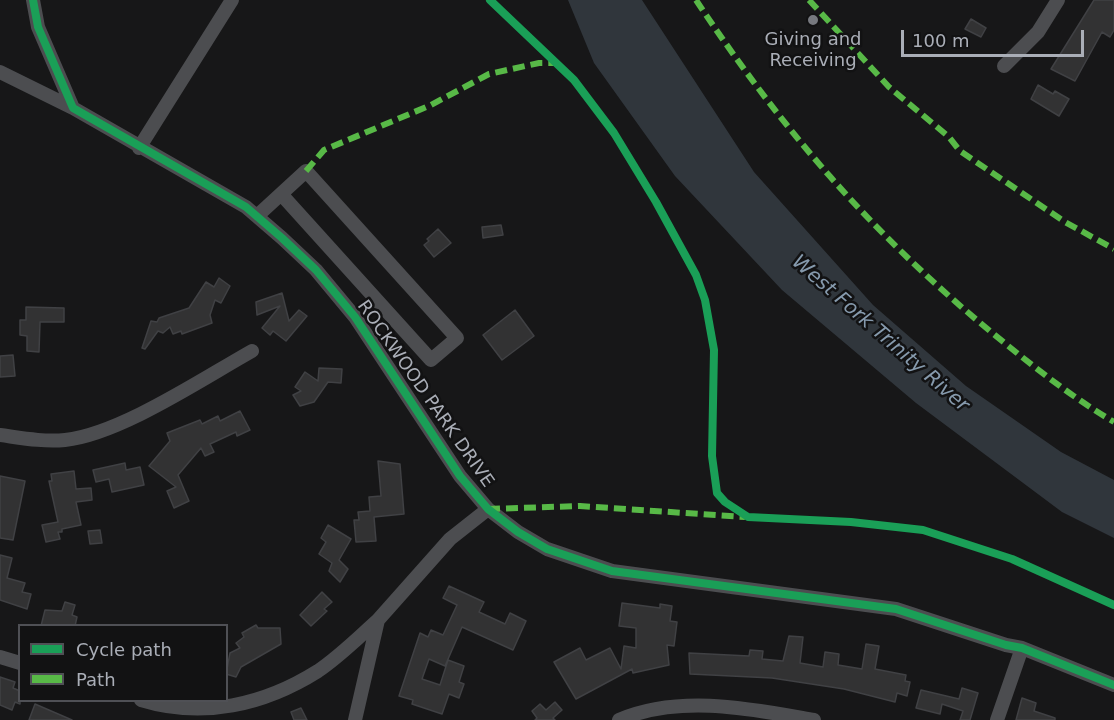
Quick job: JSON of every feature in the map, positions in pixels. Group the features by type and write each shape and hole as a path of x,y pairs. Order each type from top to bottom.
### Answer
{"street":[{"path":"33,0 38,27 73,108"},
{"path":"139,148 232,0"},
{"path":"1004,66 1038,32 1058,0"},
{"name":"ROCKWOOD PARK DRIVE","path":"0,72 73,108 139,148 237,202 257,216 316,270 356,317 460,476 488,509 547,549 612,572 888,608 1022,648 1114,686"},
{"path":"257,216 306,171 456,338 432,360 281,194"},
{"path":"0,435 58,441 119,424 252,351"},
{"path":"148,702 167,708 205,710 242,705 272,695 319,670 378,620 450,539 488,509"},
{"path":"355,720 378,620"},
{"path":"997,720 1022,648"},
{"path":"0,657 18,662"},
{"path":"619,720 656,709 684,706 758,710 814,720"}],"water":[{"name":"West Fork Trinity River","path":"568,0 642,0 754,172 873,305 966,386 1061,452 1114,480 1114,538 1062,512 916,403 782,290 675,176 594,63"}],"building":[{"path":"1094,0 1114,0 1114,30 1110,37 1102,32 1075,81 1051,69"},
{"path":"971,19 986,28 981,37 965,29"},
{"path":"1038,85 1053,94 1055,91 1069,99 1059,116 1031,99"},
{"path":"501,225 503,235 483,238 482,227"},
{"path":"438,229 451,243 434,257 424,245"},
{"path":"219,278 230,286 221,303 215,300 210,315 212,323 182,334 181,331 173,334 170,327 163,333 158,331 145,349 142,348 151,321 157,322 159,318 189,308 206,282 214,287"},
{"path":"282,293 289,321 299,310 307,316 286,341 273,331 270,335 262,328 280,306 257,315 256,302"},
{"path":"26,307 64,308 64,322 40,322 39,352 27,351 27,336 20,335 20,320 26,320"},
{"path":"515,310 534,336 502,360 483,335"},
{"path":"13,355 15,376 0,377 0,356"},
{"path":"319,368 342,369 341,383 328,382 314,402 300,406 293,395 301,391 295,387 305,372 318,381"},
{"path":"240,411 250,430 237,436 236,432 210,444 214,452 205,456 201,448 178,475 189,501 174,508 167,491 176,487 149,466 170,441 167,433 200,420 202,424 218,416 220,421"},
{"path":"378,461 400,464 404,514 374,517 376,541 356,542 354,520 359,520 358,512 370,511 369,497 381,496"},
{"path":"125,463 126,470 140,467 144,485 112,492 109,479 96,482 93,470"},
{"path":"74,471 76,489 91,488 92,500 76,502 81,525 62,529 62,532 58,532 60,539 46,542 42,525 58,522 49,481 52,481 51,474"},
{"path":"0,476 25,481 13,540 0,538"},
{"path":"328,525 351,539 339,560 348,569 340,582 329,571 332,563 319,554 326,542 321,538"},
{"path":"100,530 102,543 90,544 88,531"},
{"path":"0,555 12,558 7,578 25,583 22,592 31,594 27,609 0,600"},
{"path":"449,586 484,602 479,612 505,624 510,613 526,621 513,650 462,627 445,666 429,659 422,679 440,685 448,660 464,666 459,682 464,684 459,698 449,694 442,714 412,704 413,700 399,696 420,633 428,637 431,630 443,635 457,605 443,598"},
{"path":"322,592 332,602 324,609 327,611 311,626 300,615"},
{"path":"65,602 75,605 72,615 77,617 75,624 42,624 45,610 62,611"},
{"path":"622,603 660,608 660,604 672,606 670,621 677,622 674,646 667,645 669,665 633,673 632,669 576,699 554,662 580,648 586,660 610,648 621,669 624,646 636,648 636,628 619,626"},
{"path":"256,625 258,628 280,628 281,644 241,667 236,677 228,675 228,664 230,653 240,648 236,643 244,637 242,633"},
{"path":"789,636 803,637 800,663 823,667 825,652 839,654 838,665 862,669 866,644 879,646 875,669 906,675 905,681 910,682 907,696 897,693 895,702 844,689 772,678 690,674 689,653 749,656 750,650 763,651 762,659 783,661"},
{"path":"0,677 15,682 13,688 18,690 20,704 15,702 12,710 0,705"},
{"path":"962,688 978,693 970,720 960,720 963,711 942,704 940,714 916,708 921,690 959,699"},
{"path":"1022,698 1036,703 1034,711 1055,718 1055,720 1016,720"},
{"path":"555,702 562,710 553,718 555,720 535,720 537,718 532,711 540,704 546,710"},
{"path":"35,704 72,720 29,720"},
{"path":"301,708 307,720 294,720 291,712"}],"marked path":[{"path":"696,0 761,92 830,177 867,217 906,256 990,331 1050,379 1114,422"},
{"path":"809,0 889,87 949,137 960,151 1065,222 1114,249"},
{"path":"306,171 324,150 431,105 489,74 539,63 556,63"},
{"path":"488,509 580,506 745,517"}],"cycle path":[{"path":"33,0 38,27 73,108 246,207 316,270 355,317 460,476 488,509 518,532 547,549 612,571 896,609 1006,645 1022,648 1114,685"},
{"path":"490,0 574,80 614,133 656,202 696,275 705,300 714,350 712,456 717,493 725,502 748,517 851,522 923,530 1012,559 1114,605"}],"place":[{"name":"Giving and Receiving","path":"813,20"}]}
